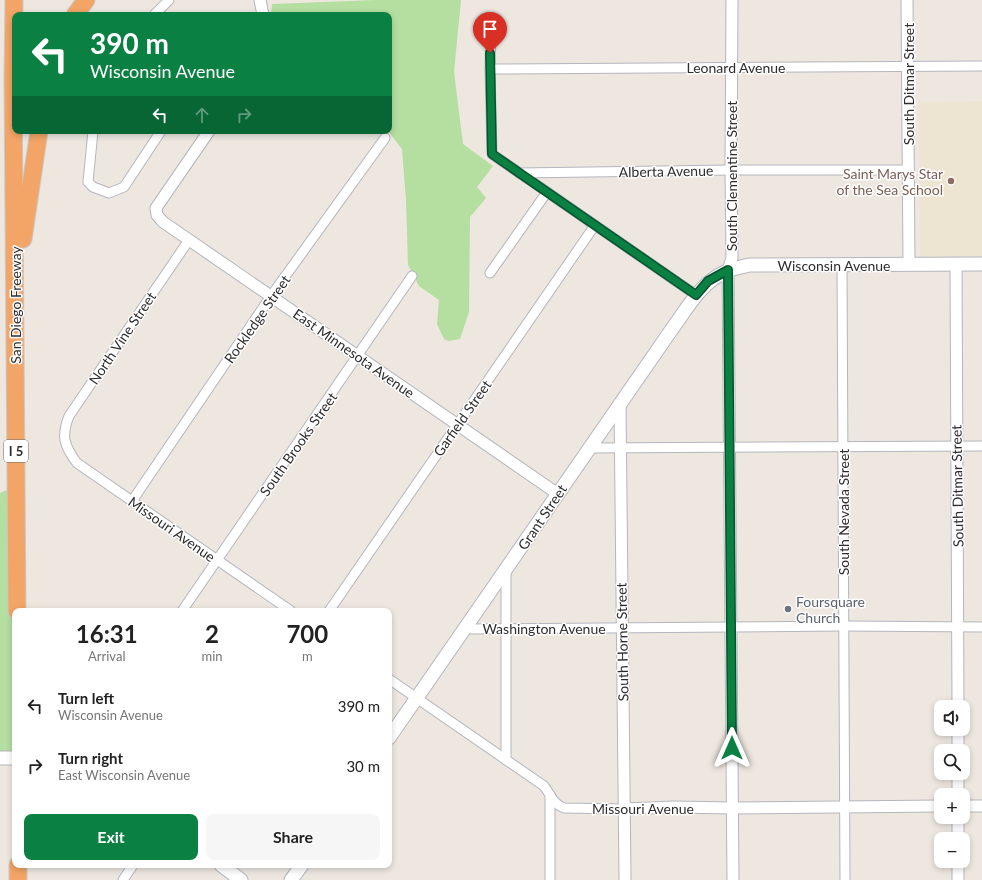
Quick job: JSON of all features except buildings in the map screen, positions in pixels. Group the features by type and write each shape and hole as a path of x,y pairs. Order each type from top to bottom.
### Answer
{"highway":[{"name":"San Diego Freeway","path":"14,0 14,12"},
{"path":"77,12 86,0"},
{"name":"San Diego Freeway","path":"14,134 17,608"},
{"path":"15,291 39,134"},
{"path":"18,868 18,880"}],"main road":[{"name":"Wisconsin Avenue","path":"696,295 708,281 728,270 749,265 982,264"},
{"name":"Grant Street","path":"392,734 696,295"},
{"path":"225,868 241,880"},
{"path":"291,880 300,868"}],"street":[{"path":"157,12 169,0"},
{"path":"260,0 262,12"},
{"name":"South Clementine Street","path":"732,0 730,170 732,258 728,270 733,880"},
{"name":"South Ditmar Street","path":"908,0 909,264"},
{"path":"491,22 490,69 492,154 696,295"},
{"name":"Leonard Avenue","path":"490,69 982,66"},
{"path":"93,134 88,182 93,187 109,193 124,186 158,134"},
{"name":"East Minnesota Avenue","path":"207,134 156,208 157,215 162,222 558,494"},
{"name":"Rockledge Street","path":"132,501 271,296 385,138"},
{"name":"Alberta Avenue","path":"519,173 730,170 909,170"},
{"path":"490,273 547,192"},
{"name":"Garfield Street","path":"331,608 595,225"},
{"name":"North Vine Street","path":"64,439 65,426 69,416 189,240"},
{"name":"South Ditmar Street","path":"956,264 958,700"},
{"name":"South Nevada Street","path":"842,265 845,880"},
{"name":"South Brooks Street","path":"184,608 412,276"},
{"name":"South Horne Street","path":"620,404 624,880"},
{"name":"Missouri Avenue","path":"64,439 69,453 77,463 287,608"},
{"path":"589,448 982,446"},
{"path":"506,570 506,760"},
{"name":"Washington Avenue","path":"465,629 843,626 982,627"},
{"name":"Missouri Avenue","path":"392,681 544,786 550,793 552,800 557,805 564,808 624,809 674,807 733,808 934,806"},
{"path":"550,793 550,880"},
{"path":"970,806 982,806"},
{"path":"123,880 131,868"},
{"path":"958,868 958,880"}],"shaded area":[{"name":"Saint Marys Star of the Sea School","path":"982,101 982,260 920,260 919,102"}],"green space":[{"path":"375,0 461,0 454,72 463,144 493,166 477,187 486,198 470,217 469,312 460,339 449,341 444,339 437,324 439,300 419,286 408,265 406,200 402,149 390,134 392,134 392,12 271,12 272,4"},
{"path":"20,484 15,608 12,608 12,757 0,757 0,493"}],"place":[{"name":"Saint Marys Star of the Sea School","path":"951,181"},
{"name":"Foursquare Church","path":"788,609"}],"route":[{"path":"490,53 492,154 696,295 708,281 728,270 732,748"}]}
